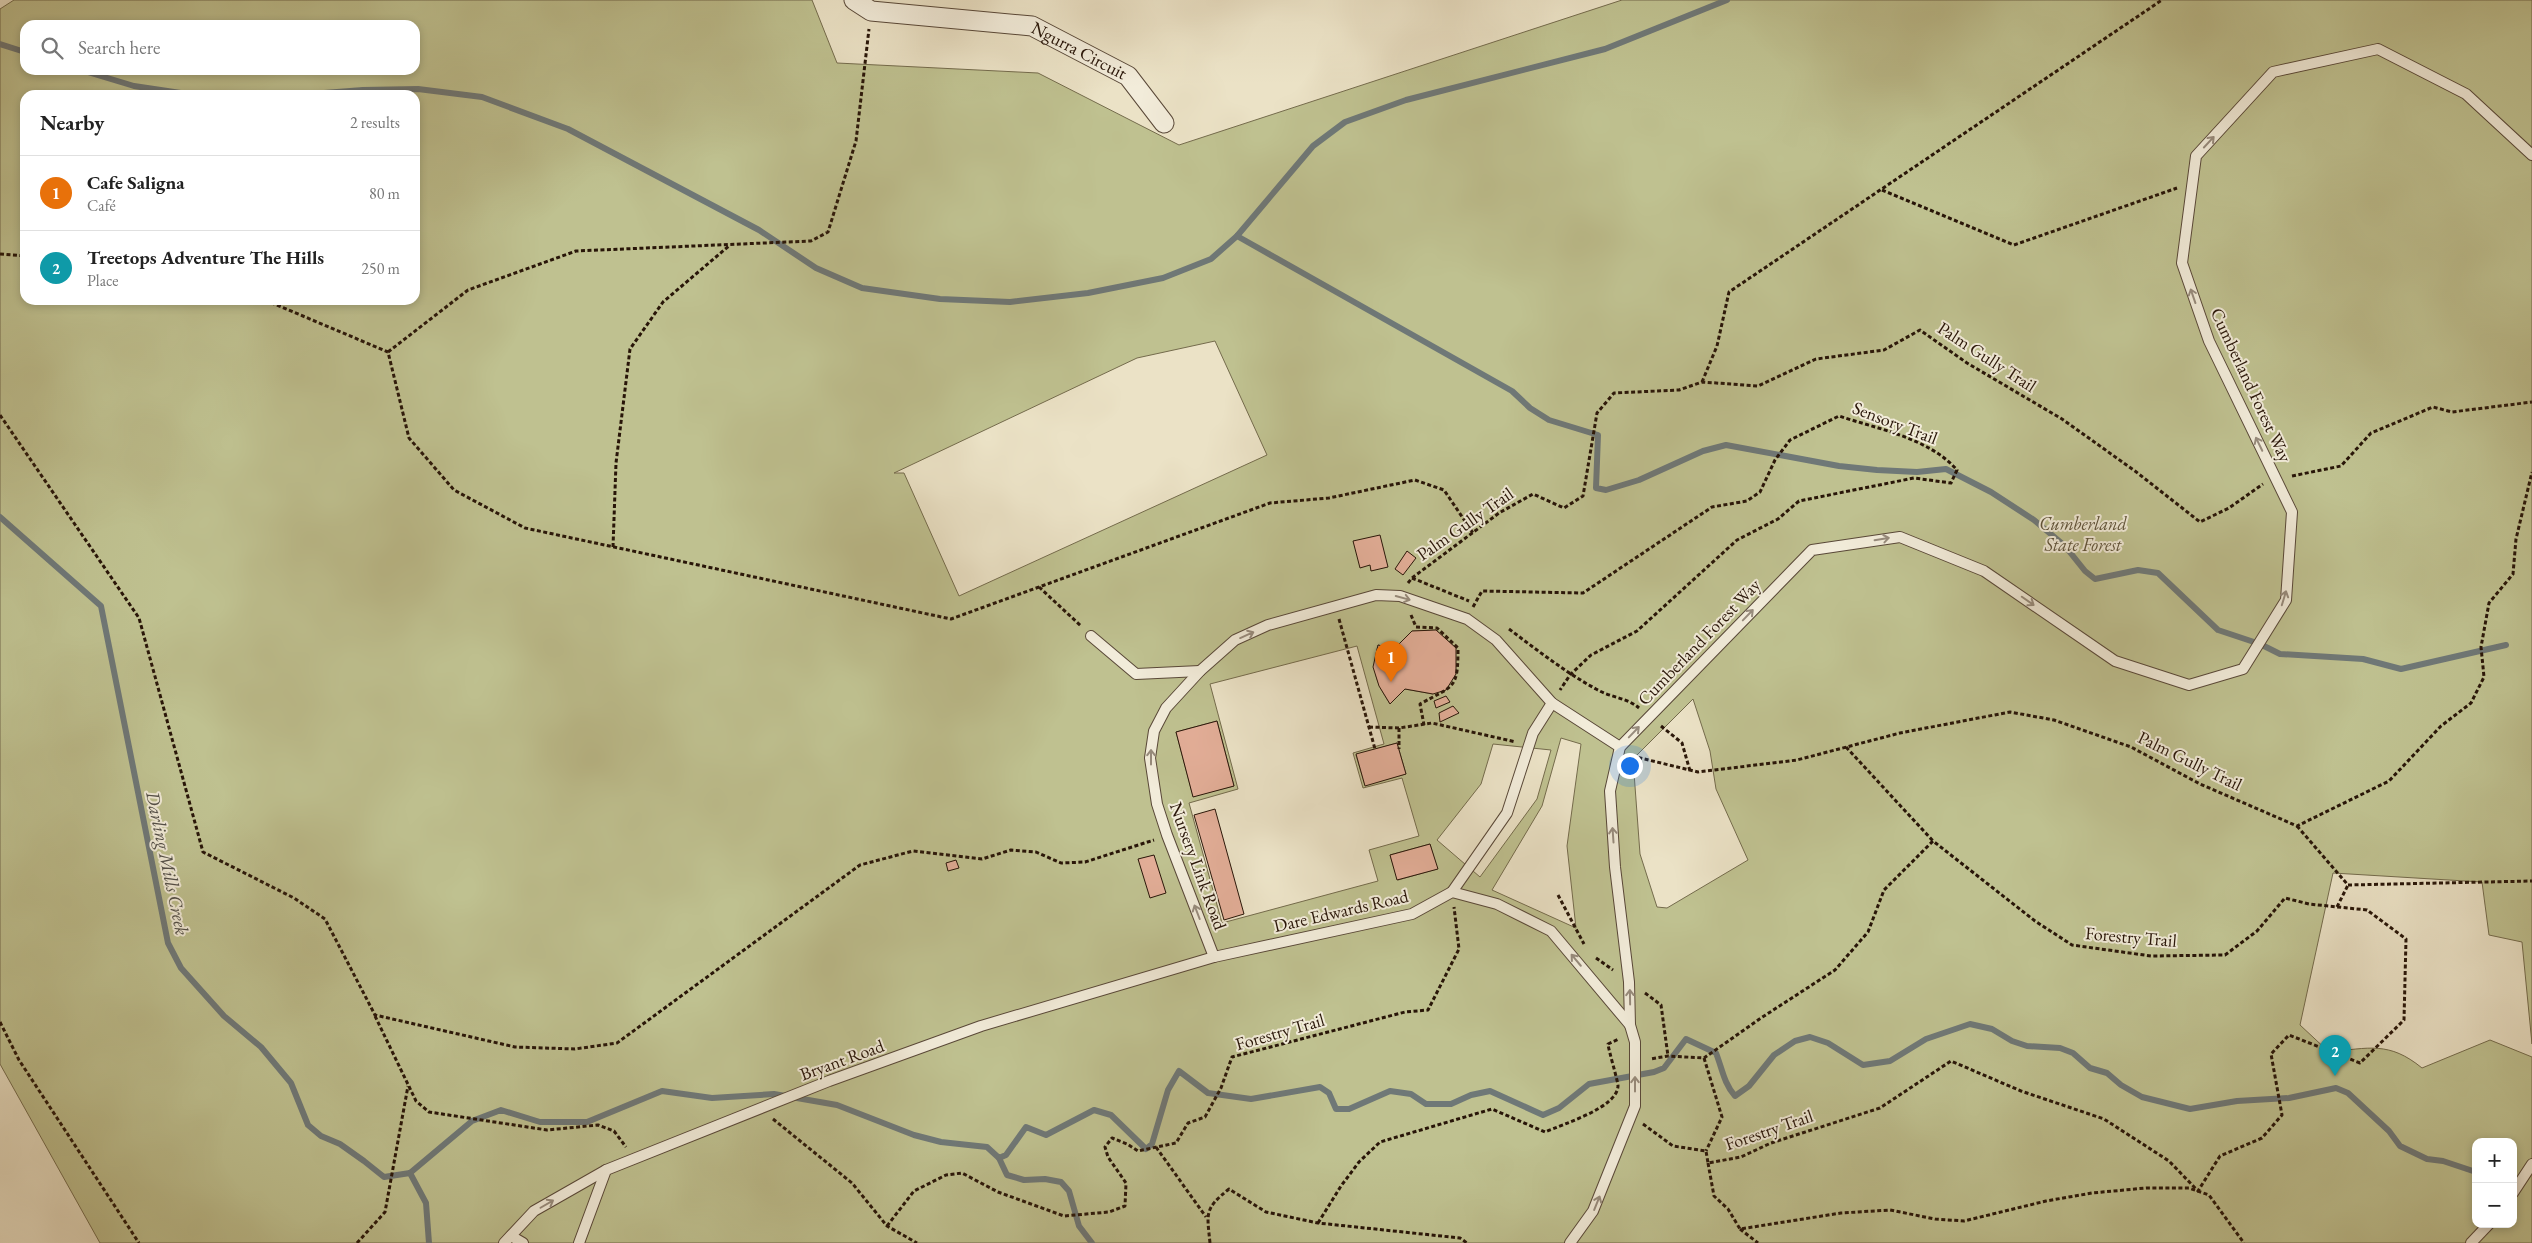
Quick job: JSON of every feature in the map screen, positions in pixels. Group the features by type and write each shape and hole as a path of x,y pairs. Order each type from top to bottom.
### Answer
{"street":[{"name":"Ngurra Circuit","path":"854,0 871,11 1032,26 1128,76 1164,123"}],"lane":[{"name":"Cumberland Forest Way","path":"1620,747 1812,550 1900,537 1984,571 2115,661 2188,685 2243,669 2286,600 2292,512 2209,341 2182,262 2196,156 2273,72 2378,50 2466,94 2532,155"},
{"name":"Nursery Link Road","path":"1214,958 1157,804 1150,758 1154,731 1166,708 1200,671 1235,640 1268,625 1376,595 1402,597 1467,619 1496,640 1552,703 1620,747"},
{"path":"1091,636 1136,674 1200,671"},
{"path":"1552,703 1533,733 1507,813 1452,892 1497,904 1551,931 1630,1025"},
{"path":"1570,1243 1593,1211 1634,1110 1635,1042 1630,1025 1629,982 1615,867 1610,791 1620,747"},
{"name":"Dare Edwards Road","path":"1214,958 1412,914 1452,892"},
{"name":"Bryant Road","path":"507,1239 534,1212 606,1170 830,1082 981,1026 1214,958"},
{"path":"2517,1187 2532,1164"},
{"path":"579,1243 606,1170"},
{"path":"2471,1243 2485,1228"},
{"path":"507,1239 523,1243"}],"path":[{"path":"1702,382 1717,346 1729,292 2162,0"},
{"path":"388,352 468,290 576,251 811,242 828,232 856,141 871,11"},
{"path":"1881,190 2014,245 2192,182"},
{"path":"612,546 616,463 630,349 663,302 731,244"},
{"path":"0,254 20,256"},
{"path":"277,305 388,352"},
{"name":"Palm Gully Trail","path":"1402,597 1412,578 1499,513 1533,494 1564,508 1583,496 1597,413 1614,393 1679,390 1702,382 1758,386 1816,359 1884,350 1920,330 1967,363 2062,420 2135,471 2200,522 2229,508 2274,475"},
{"path":"388,352 409,438 454,490 525,528 951,619 1270,504 1329,498 1415,480 1444,490 1473,533"},
{"path":"2274,475 2295,476 2341,466 2371,433 2433,407 2452,412 2532,402"},
{"path":"0,415 139,618 203,852 294,898 325,919 375,1015 416,1102 429,1112 547,1130 598,1125 614,1132 635,1159"},
{"name":"Sensory Trail","path":"1467,619 1482,590 1583,593 1712,507 1747,501 1760,492 1775,460 1790,440 1839,416 1914,441 1945,457 1957,470 1951,483 1914,478 1799,501 1778,519 1737,540 1637,631 1590,655 1570,675 1552,703"},
{"path":"2348,885 2297,826 2388,781 2441,726 2471,703 2484,677 2481,647 2489,603 2513,574 2516,538 2532,472"},
{"path":"1412,578 1475,604 1483,610"},
{"path":"1039,587 1091,636"},
{"path":"1402,597 1416,627 1437,628 1458,648 1458,674 1447,691 1420,704 1424,724"},
{"path":"1336,607 1375,749"},
{"path":"1507,628 1570,675 1602,693 1629,700 1682,743 1690,771"},
{"name":"Palm Gully Trail","path":"1620,747 1635,758 1698,772 1797,760 1900,733 2010,712 2054,720 2131,747 2200,784 2297,826"},
{"path":"1369,727 1399,728 1432,723 1529,745"},
{"path":"1399,728 1399,749"},
{"path":"1659,1058 1668,1056 1704,1058 1835,970 1868,932 1884,890 1933,841 1846,747"},
{"path":"375,1015 515,1047 575,1049 617,1043 860,866 913,851 982,859 1011,850 1036,852 1061,863 1085,862 1167,835"},
{"name":"Forestry Trail","path":"1634,1110 1673,1146 1706,1151 1708,1162 1741,1157 1771,1143 1880,1108 1951,1061 2021,1091 2104,1119 2169,1161 2198,1191 2220,1156 2262,1138 2282,1115 2271,1054 2289,1035 2360,1063 2404,1020 2406,939 2367,910 2310,904 2285,898 2257,931 2225,955 2151,956 2072,945 2035,921 1933,841"},
{"path":"2348,885 2532,881"},
{"path":"2337,906 2348,885"},
{"name":"Forestry Trail","path":"887,1226 914,1191 946,1175 962,1173 998,1192 1064,1216 1109,1212 1124,1206 1126,1183 1108,1157 1105,1147 1112,1138 1138,1151 1176,1143 1188,1124 1205,1117 1213,1098 1221,1088 1232,1057 1405,1012 1428,1010 1459,949 1452,892"},
{"path":"1558,895 1584,945"},
{"path":"1589,954 1661,1005 1668,1056"},
{"path":"0,1022 19,1060 139,1243"},
{"path":"1318,1223 1359,1162 1380,1142 1492,1109 1545,1132 1597,1110 1613,1100 1618,1086 1612,1069 1608,1044 1620,1038 1635,1042"},
{"path":"1704,1058 1722,1116 1706,1151"},
{"path":"357,1243 385,1212 408,1086"},
{"path":"765,1107 852,1183 887,1226 917,1243"},
{"path":"1156,1147 1206,1217 1210,1243"},
{"path":"1708,1162 1714,1196 1728,1209 1740,1229 1758,1243"},
{"path":"1206,1217 1214,1200 1229,1188 1266,1212 1318,1223 1460,1238 1468,1243"},
{"path":"1740,1229 1841,1213 1890,1210 1935,1219 1964,1221 2046,1201 2092,1194 2146,1188 2189,1188 2210,1195 2244,1243"}],"green space":[{"name":"Cumberland State Forest","path":"14,0 812,0 837,63 1038,73 1179,145 1622,0 2532,0 2532,1044 2522,942 2489,935 2482,882 2333,873 2300,1025 2329,1052 2378,1048 2389,1050 2410,1059 2422,1068 2490,1040 2532,1057 2532,1243 100,1243 0,1064 0,9","holes":["1215,341 1267,455 959,596 904,473 894,473 1137,358","1436,630 1456,648 1433,694 1405,689 1390,704 1376,676 1375,663 1378,645 1394,649 1412,631","1357,646 1384,744 1353,753 1363,788 1402,778 1419,836 1369,850 1378,881 1222,923 1189,803 1238,789 1210,684","1693,699 1710,751 1716,789 1748,860 1667,908 1657,907 1640,854 1633,759","1217,721 1234,786 1193,796 1176,732","1561,738 1581,744 1567,846 1576,928 1492,890 1542,806","1397,743 1406,774 1365,785 1356,755","1493,744 1551,750 1537,799 1480,877 1437,840 1481,784","1430,844 1437,869 1398,880 1390,855"]}],"building":[{"path":"1380,535 1388,567 1371,571 1370,565 1360,568 1353,541"},
{"path":"1407,551 1416,558 1403,575 1395,569"},
{"path":"1436,630 1456,648 1456,674 1446,690 1433,694 1405,689 1390,704 1379,686 1373,667 1378,645 1394,649 1412,631"},
{"path":"1446,696 1450,702 1436,708 1434,701"},
{"path":"1453,706 1459,713 1440,722 1439,713"},
{"path":"1217,721 1234,786 1193,797 1176,732"},
{"path":"1397,743 1406,774 1365,786 1356,754"},
{"path":"1215,809 1244,914 1224,920 1194,815"},
{"path":"1430,844 1438,869 1397,880 1390,855"},
{"path":"1154,855 1166,893 1150,898 1138,859"},
{"path":"956,860 959,868 948,871 946,863"}],"waterway":[{"path":"363,90 418,89 482,97 568,129 759,230 816,268 862,288 940,299 1010,302 1088,293 1163,278 1211,259 1237,236 1313,146 1345,122 1406,100 1605,49 1727,0"},
{"path":"0,44 20,50"},
{"path":"98,75 134,86 161,90"},
{"path":"1237,236 1512,391 1530,408 1549,420 1598,435 1596,488 1606,490 1639,480 1703,451 1726,445 1839,466 1917,472 1946,469 1991,492 2034,520 2065,546 2085,571 2095,579 2138,570 2158,573 2218,630 2260,644 2280,654 2363,659 2401,669 2506,645"},
{"name":"Darling Mills Creek","path":"0,517 101,606 168,943 181,968 224,1016 261,1047 291,1083 308,1125 321,1136 340,1144 384,1177 410,1173"},
{"path":"410,1173 472,1121 501,1110 540,1122 587,1122 662,1091 712,1098 774,1094 837,1105 914,1135 941,1142 987,1147 999,1158 1006,1155 1026,1127 1046,1135 1094,1110 1111,1115 1146,1149 1152,1144 1168,1090 1179,1071 1208,1093 1251,1099 1320,1087 1329,1093 1336,1109 1349,1109 1390,1091 1411,1094 1426,1104 1451,1104 1471,1095 1490,1091 1543,1115 1559,1108 1589,1084 1654,1072 1664,1068 1686,1039 1716,1053 1726,1081 1735,1096 1749,1086 1774,1055 1795,1041 1810,1037 1828,1043 1863,1065 1890,1061 1926,1039 1970,1024 1992,1029 2012,1041 2027,1046 2060,1048 2073,1053 2090,1068 2107,1073 2121,1085 2142,1097 2190,1109 2237,1101 2289,1098 2336,1088 2348,1093 2389,1131 2400,1146 2427,1159 2443,1161 2472,1171"},
{"path":"999,1158 1007,1175 1024,1180 1045,1179 1061,1182 1069,1191 1079,1226 1092,1243"},
{"path":"410,1173 426,1203 429,1243"}],"place":[{"name":"Cafe Saligna","path":"1391,682"},
{"name":"Treetops Adventure The Hills","path":"2335,1076"}]}
